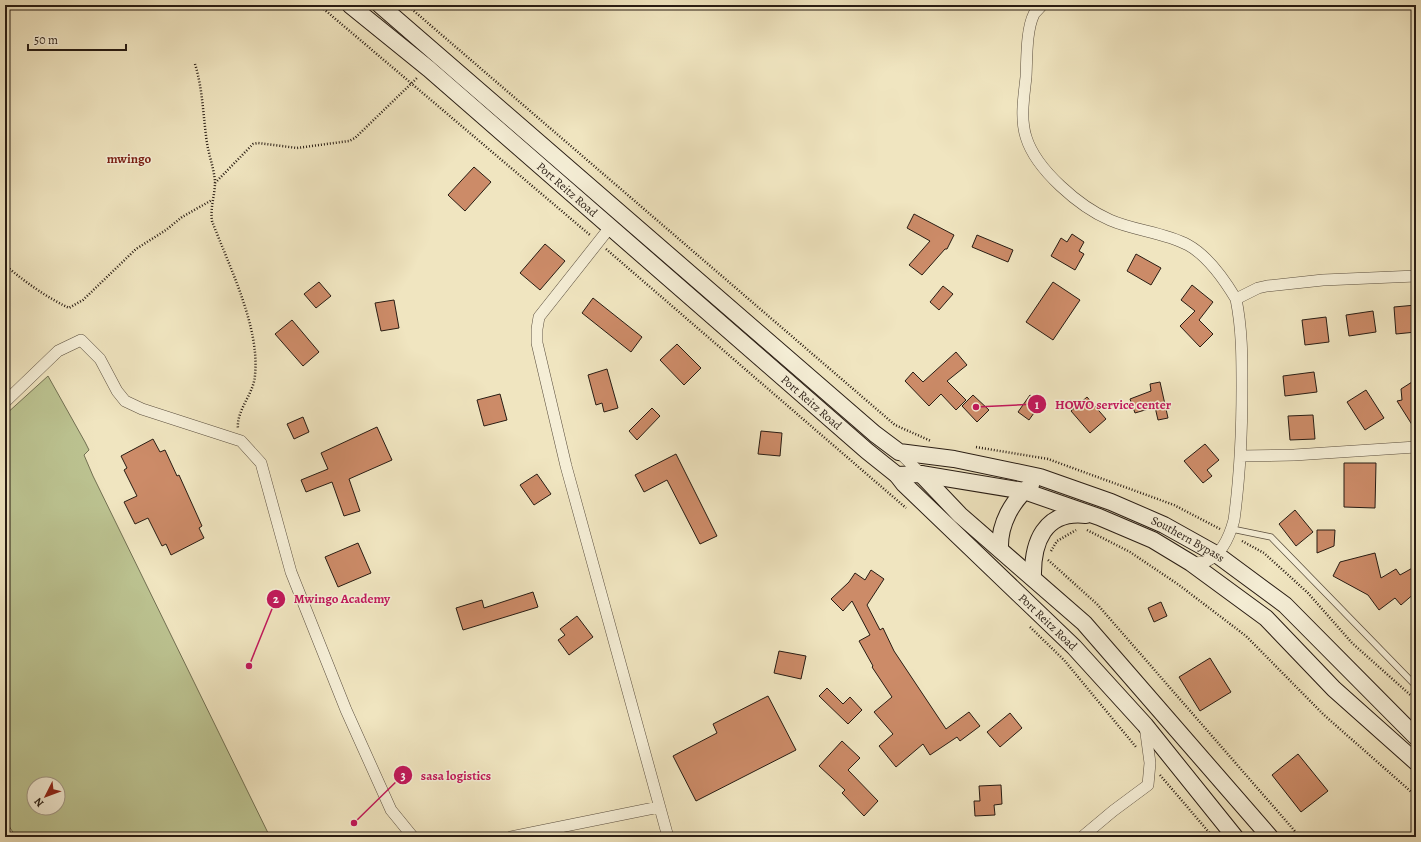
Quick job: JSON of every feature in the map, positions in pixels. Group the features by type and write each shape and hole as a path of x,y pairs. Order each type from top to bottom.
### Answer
{"main road":[{"name":"Port Reitz Road","path":"350,5 428,68 855,441 897,475 904,484 1074,647 1145,725 1235,837"},
{"path":"380,5 875,434 898,452"},
{"name":"Southern Bypass","path":"898,452 954,459 1040,477 1111,502 1164,525 1216,554 1285,605 1416,737"},
{"name":"Port Reitz Road","path":"921,474 960,515 1084,623 1270,837"},
{"name":"Southern Bypass","path":"897,475 921,474 1024,491 1099,517 1153,540 1191,563 1266,618 1334,689 1416,762"},
{"path":"1000,549 1001,531 1009,511 1024,491 1040,477"},
{"path":"1033,578 1032,559 1038,540 1050,524 1058,519 1074,514 1099,517"}],"street":[{"path":"1042,5 1034,14 1030,28 1024,105 1026,137 1033,152 1054,179 1086,206 1110,220 1173,238 1189,245 1201,254 1217,272 1236,299 1241,321 1243,359 1240,456 1231,532 1216,554 1207,561 1191,563"},
{"path":"610,226 539,317 537,343 566,466 668,837"},
{"path":"1236,299 1258,288 1267,286 1323,280 1416,276"},
{"path":"5,402 58,352 80,340 100,359 117,391 125,401 142,409 241,441 261,463 291,572 346,710 391,810 413,837"},
{"path":"1240,456 1294,455 1416,447"},
{"name":"Port Reitz Road","path":"898,452 921,474"},
{"path":"1082,837 1113,811 1148,785 1150,763 1145,725"},
{"path":"511,837 659,807"}],"lane":[{"path":"1231,532 1271,537 1416,686"}],"path":[{"path":"319,5 599,242 911,512"},
{"path":"407,5 895,425 939,442"},
{"path":"195,64 201,83 207,142 214,170 215,184 210,211 212,221 235,281 255,343 255,376 237,426 241,441"},
{"path":"215,184 253,144 258,143 297,148 349,141 355,138 410,83 428,68"},
{"path":"5,265 51,299 70,308 83,300 136,249 166,230 182,216 212,200"},
{"path":"970,447 1048,459 1174,505 1231,532 1264,553 1308,593 1352,643 1416,700"},
{"path":"1300,837 1097,604 1047,559 1056,541 1081,527 1130,552 1179,585 1246,636 1324,714 1416,796"},
{"path":"1030,626 1064,660 1213,837"}],"green space":[{"path":"48,376 89,450 84,455 93,476 270,837 16,837 5,820 5,415"}],"building":[{"path":"474,167 491,182 465,211 448,195"},
{"path":"914,214 954,235 947,249 945,249 922,275 909,265 930,241 907,228"},
{"path":"1072,234 1084,242 1079,251 1084,254 1075,270 1051,256 1061,238 1067,242"},
{"path":"977,235 1013,250 1008,262 972,247"},
{"path":"545,244 565,261 540,290 520,273"},
{"path":"1136,254 1161,268 1151,285 1127,271"},
{"path":"319,282 331,296 316,308 304,294"},
{"path":"1053,282 1080,300 1053,340 1026,322"},
{"path":"1192,285 1213,302 1199,320 1213,334 1200,347 1180,326 1195,311 1181,300"},
{"path":"943,286 953,294 939,310 930,302"},
{"path":"593,298 642,337 631,352 582,313"},
{"path":"394,300 399,328 381,331 375,303"},
{"path":"1416,305 1416,332 1396,334 1394,307"},
{"path":"1373,311 1376,332 1349,336 1346,315"},
{"path":"1326,317 1329,342 1305,345 1302,320"},
{"path":"292,320 319,352 303,366 275,334"},
{"path":"677,344 701,368 684,385 660,360"},
{"path":"956,352 967,365 947,381 966,400 956,410 941,394 929,406 905,381 913,372 923,382"},
{"path":"607,369 618,408 604,412 602,403 596,405 588,375"},
{"path":"1314,372 1317,392 1285,396 1283,376"},
{"path":"1160,382 1168,418 1158,420 1155,407 1135,413 1130,399 1151,391 1150,384"},
{"path":"1412,382 1416,389 1416,431 1397,401 1402,400 1401,389"},
{"path":"1366,390 1384,418 1365,430 1347,402"},
{"path":"500,394 507,420 484,426 477,400"},
{"path":"973,395 989,410 977,422 962,406"},
{"path":"1030,395 1041,403 1029,420 1018,412"},
{"path":"1087,397 1106,419 1090,433 1071,411"},
{"path":"652,408 660,416 637,440 629,431"},
{"path":"1313,415 1315,439 1290,440 1288,416"},
{"path":"303,417 309,432 294,439 287,424"},
{"path":"377,427 392,460 349,479 360,511 344,516 332,482 306,492 301,480 328,469 321,453"},
{"path":"761,431 782,433 780,456 758,454"},
{"path":"153,439 160,452 165,450 177,476 179,475 202,526 199,528 204,538 171,555 166,544 162,546 148,518 135,524 124,502 137,496 124,470 127,468 121,456"},
{"path":"1205,444 1219,460 1207,470 1212,476 1203,483 1184,461"},
{"path":"676,454 717,536 700,544 667,480 644,492 635,475"},
{"path":"1344,463 1376,463 1375,508 1344,507"},
{"path":"537,474 551,494 534,505 520,485"},
{"path":"1295,510 1313,532 1296,546 1279,524"},
{"path":"1317,530 1335,530 1334,546 1317,553"},
{"path":"358,543 371,573 338,587 325,557"},
{"path":"1375,553 1381,578 1396,569 1400,575 1416,566 1416,592 1401,605 1395,598 1379,610 1368,595 1333,576 1340,562"},
{"path":"871,570 884,579 867,605 880,630 883,628 894,651 946,729 969,712 980,726 960,741 957,737 930,755 923,744 896,767 879,746 893,734 874,712 892,697 872,667 873,666 859,641 870,635 852,601 843,611 831,599 849,582 855,573 865,580"},
{"path":"533,592 538,607 463,630 456,608 482,600 484,608"},
{"path":"1161,602 1167,616 1154,622 1148,608"},
{"path":"577,616 593,637 569,655 558,640 565,635 560,629"},
{"path":"779,651 806,656 801,679 774,673"},
{"path":"1210,658 1231,692 1200,711 1179,677"},
{"path":"827,688 843,704 850,697 862,710 848,724 819,696"},
{"path":"768,696 796,750 696,801 673,756 717,733 713,724"},
{"path":"1010,713 1022,728 1000,747 987,732"},
{"path":"842,741 860,758 848,770 878,801 864,816 842,793 845,790 819,766"},
{"path":"1298,754 1328,791 1301,812 1272,775"},
{"path":"1001,785 1002,804 994,805 995,815 975,816 974,801 980,801 979,786"}],"place":[{"name":"HOWO service center","path":"976,407"},
{"name":"Mwingo Academy","path":"249,666"},
{"name":"sasa logistics","path":"354,823"}],"district":[{"name":"mwingo","path":"129,158"}]}
